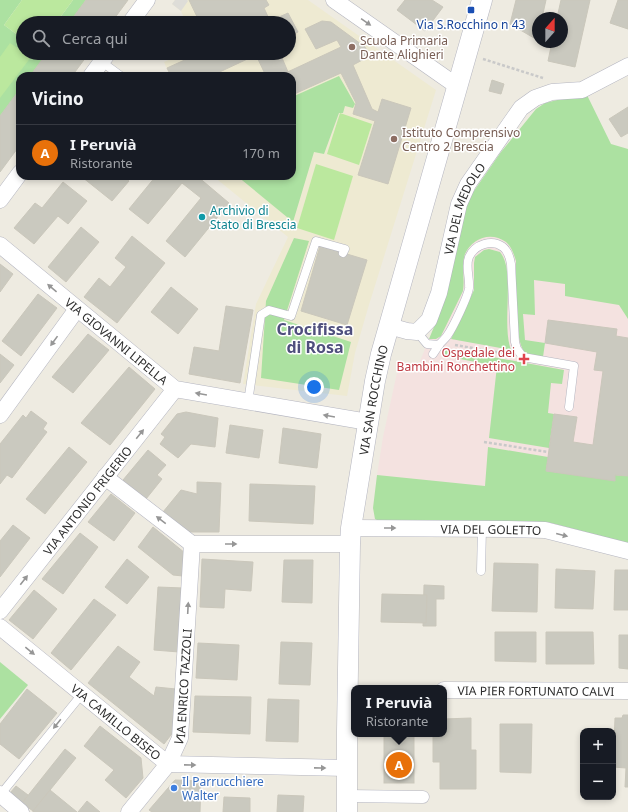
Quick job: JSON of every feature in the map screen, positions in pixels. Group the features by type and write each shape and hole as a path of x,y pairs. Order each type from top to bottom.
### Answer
{"street":[{"path":"135,16 147,0"},
{"path":"334,0 457,86"},
{"name":"VIA SAN ROCCHINO","path":"347,804 347,768 351,712 351,536 368,422 375,382 389,326 482,0"},
{"path":"94,72 103,60"},
{"name":"VIA DEL MEDOLO","path":"417,332 429,320 439,293 459,204 468,184 521,108 535,98 552,92 582,90 628,66"},
{"path":"0,200 16,178"},
{"name":"VIA GIOVANNI LIPELLA","path":"0,245 175,390 368,422"},
{"path":"0,415 77,309"},
{"path":"389,326 417,332"},
{"name":"VIA ANTONIO FRIGERIO","path":"0,610 175,390"},
{"path":"105,477 192,544"},
{"name":"VIA DEL GOLETTO","path":"192,544 482,528 545,530 628,551"},
{"name":"VIA ENRICO TAZZOLI","path":"129,812 168,764 180,738 192,544"},
{"name":"VIA CAMILLO BISEO","path":"0,627 168,764 347,768"},
{"name":"VIA PIER FORTUNATO CALVI","path":"447,690 628,691"},
{"path":"0,794 21,812"},
{"path":"347,804 423,797"}],"lane":[{"path":"107,60 117,72"},
{"path":"248,402 261,315 270,310 291,316 316,242 344,249 343,253"},
{"path":"433,354 448,335 467,295 469,288 469,256 474,249 480,245 492,244 503,248 508,254 512,264 514,342 523,357 574,366 570,407"},
{"path":"417,332 427,344 439,345"},
{"path":"481,571 482,528"},
{"path":"0,794 82,694"}],"path":[{"path":"466,54 546,79"},
{"path":"439,345 450,344 523,357"},
{"path":"484,442 548,452"}],"shaded area":[{"path":"175,0 308,0 436,90 368,308 355,353 347,396 243,384 256,304 288,237 218,180 296,180 296,72 168,72 164,62 168,60 296,60 296,16 183,16 181,11 172,4"},
{"path":"175,0 188,1 181,11 172,4"},
{"name":"Ospedale dei Bambini Ronchettino","path":"475,189 628,214 628,543 547,522 375,519 373,508 377,475 383,437 398,368 418,366 441,310","holes":["489,249 500,252 506,262 507,270 506,318 508,339 511,349 472,296 479,253"]}],"green space":[{"path":"0,0 22,0 4,25 16,34 16,60 42,60 33,72 16,72 16,94 0,116"},
{"path":"22,0 73,0 61,16 16,16 16,34 4,25"},
{"path":"73,0 86,0 74,16 61,16"},
{"path":"10,43 16,47 16,60 29,60 20,72 16,72 16,77 0,98 0,57"},
{"path":"339,76 355,104 353,108 345,106 343,113 339,113 324,154 314,152 293,222 242,180 296,180 296,95"},
{"path":"586,93 611,144 628,149 628,319 619,305 565,296 565,284 534,280 535,315 523,314 525,340 545,343 543,357 533,356 525,352 521,346 517,324 516,261 506,242 494,237 488,237 477,240 468,248 463,263 463,291 441,336 436,339 429,339 441,310 469,198 501,152 536,109 545,103"},
{"path":"340,113 372,124 359,165 327,154"},
{"path":"316,164 353,176 334,240 297,228"},
{"path":"294,238 309,241 284,320 351,342 339,390 261,378 266,301"},
{"path":"489,249 500,252 505,261 508,284 507,326 511,350 451,339 474,290 475,257 484,250"},
{"path":"448,349 564,370 562,384 551,383 548,413 554,414 549,448 489,438 497,366 444,356 445,351"},
{"path":"488,447 548,457 546,471 614,480 615,475 628,476 628,543 547,522 375,519 373,508 377,475 485,486"},
{"path":"0,662 28,685 0,719"}],"building":[{"path":"86,0 128,0 116,16 74,16"},
{"path":"189,0 266,0 269,5 264,8 268,16 197,16"},
{"path":"405,0 432,0 443,7 425,31 397,10"},
{"path":"516,0 546,0 543,12 532,12 532,37 510,24"},
{"path":"561,0 590,0 575,67 548,61 551,48 568,48 568,12 558,12"},
{"path":"618,0 628,0 628,29 610,23"},
{"path":"288,13 290,16 281,16"},
{"path":"322,21 331,22 365,47 368,57 353,65 372,109 378,112 382,99 411,108 388,184 358,175 375,121 353,114 356,103 341,73 296,93 296,72 288,72 341,47 337,40 316,49 305,29"},
{"path":"42,60 84,60 75,72 33,72"},
{"path":"185,60 245,60 220,72 169,72 167,68"},
{"path":"258,60 283,60 288,72 264,72"},
{"path":"492,80 504,84 501,94 489,91"},
{"path":"16,94 16,150 0,172 0,116"},
{"path":"628,107 628,133 621,137 609,119"},
{"path":"86,180 128,180 129,181 112,201"},
{"name":"Archivio di Stato di Brescia","path":"153,180 202,180 229,203 185,257 166,241 201,198 182,183 148,224 129,209"},
{"path":"63,182 87,201 68,224 58,216 34,244 14,228 35,203 42,208"},
{"path":"81,227 99,242 66,282 48,267"},
{"path":"132,236 165,263 117,323 84,297 99,278 110,287 126,267 115,258"},
{"path":"320,246 367,260 347,325 301,311"},
{"path":"0,264 13,274 0,292"},
{"path":"171,287 198,309 178,334 151,312"},
{"path":"38,294 57,308 21,356 2,341"},
{"path":"226,306 253,310 240,383 189,374 194,347 219,351"},
{"path":"548,320 617,329 616,336 628,338 628,476 615,475 615,481 546,471 554,414 577,417 573,442 593,445 603,371 594,370 597,352 545,343"},
{"path":"88,334 109,350 73,393 52,377"},
{"path":"0,354 14,365 0,383"},
{"path":"129,367 155,389 110,445 81,423"},
{"path":"31,411 47,423 43,429 47,432 12,478 7,475 0,484 0,444 23,415 26,418"},
{"path":"186,412 218,418 215,447 191,444 178,458 160,444 165,437 161,434 177,414"},
{"path":"230,425 263,430 259,458 226,453"},
{"path":"283,428 321,434 317,468 279,463"},
{"path":"69,447 87,462 45,514 26,499"},
{"path":"148,450 166,465 157,475 162,479 146,499 123,480"},
{"path":"197,482 221,483 219,532 186,532 163,512 181,490 197,494"},
{"path":"250,484 315,486 313,524 249,521"},
{"path":"111,494 135,513 114,541 88,522"},
{"path":"13,525 30,538 0,577 0,541"},
{"path":"153,527 185,553 183,576 173,575 138,547"},
{"path":"80,533 98,547 63,594 42,579"},
{"path":"127,559 149,577 127,604 105,587"},
{"path":"202,559 253,562 251,591 225,589 224,608 200,607"},
{"path":"284,560 313,560 312,603 282,602"},
{"path":"494,563 538,564 537,612 492,611"},
{"path":"556,569 595,571 593,609 555,608"},
{"path":"615,570 628,570 628,610 614,610"},
{"path":"424,585 444,586 444,599 436,599 436,626 423,626"},
{"path":"158,587 183,588 179,652 154,650"},
{"path":"34,590 57,609 33,639 9,620"},
{"path":"382,594 427,595 426,623 381,622"},
{"path":"94,599 116,615 71,670 51,653"},
{"path":"495,632 536,632 536,662 495,661"},
{"path":"546,632 593,632 594,664 546,664"},
{"path":"619,635 628,635 628,669 619,668"},
{"path":"281,642 312,643 310,685 279,684"},
{"path":"198,643 239,645 237,680 196,678"},
{"path":"118,646 140,662 129,677 154,696 156,687 176,689 174,731 164,744 88,683"},
{"path":"27,689 57,713 19,759 0,744 0,724"},
{"path":"195,696 251,697 250,734 193,732"},
{"path":"268,699 299,700 298,742 266,741"},
{"path":"623,715 628,715 628,787 625,787 626,768 616,767 615,718 622,718"},
{"path":"471,718 471,750 476,750 476,789 440,789 440,762 433,762 433,737 447,737 447,719"},
{"path":"500,724 532,724 531,773 500,772"},
{"path":"100,726 141,758 143,778 126,798 105,780 114,770 84,746"},
{"path":"384,737 414,737 414,783 384,783"},
{"path":"65,749 76,758 33,811 22,803"},
{"path":"175,780 201,781 200,812 152,812 149,810"},
{"path":"16,786 28,795 22,803 10,793"},
{"path":"50,790 77,812 33,812"},
{"path":"278,795 304,796 303,812 277,812"},
{"path":"224,797 250,798 250,812 223,812"},
{"path":"87,801 100,812 78,812"}],"place":[{"name":"Via S.Rocchino n 43","path":"471,10"},
{"name":"Scuola Primaria Dante Alighieri","path":"352,47"},
{"name":"Istituto Comprensivo Centro 2 Brescia","path":"394,139"},
{"name":"Archivio di Stato di Brescia","path":"202,217"},
{"name":"Ospedale dei Bambini Ronchettino","path":"524,359"},
{"name":"I Peruvià","path":"399,765"},
{"name":"Il Parrucchiere Walter","path":"174,788"}],"district":[{"name":"Crocifissa di Rosa","path":"315,338"}]}
